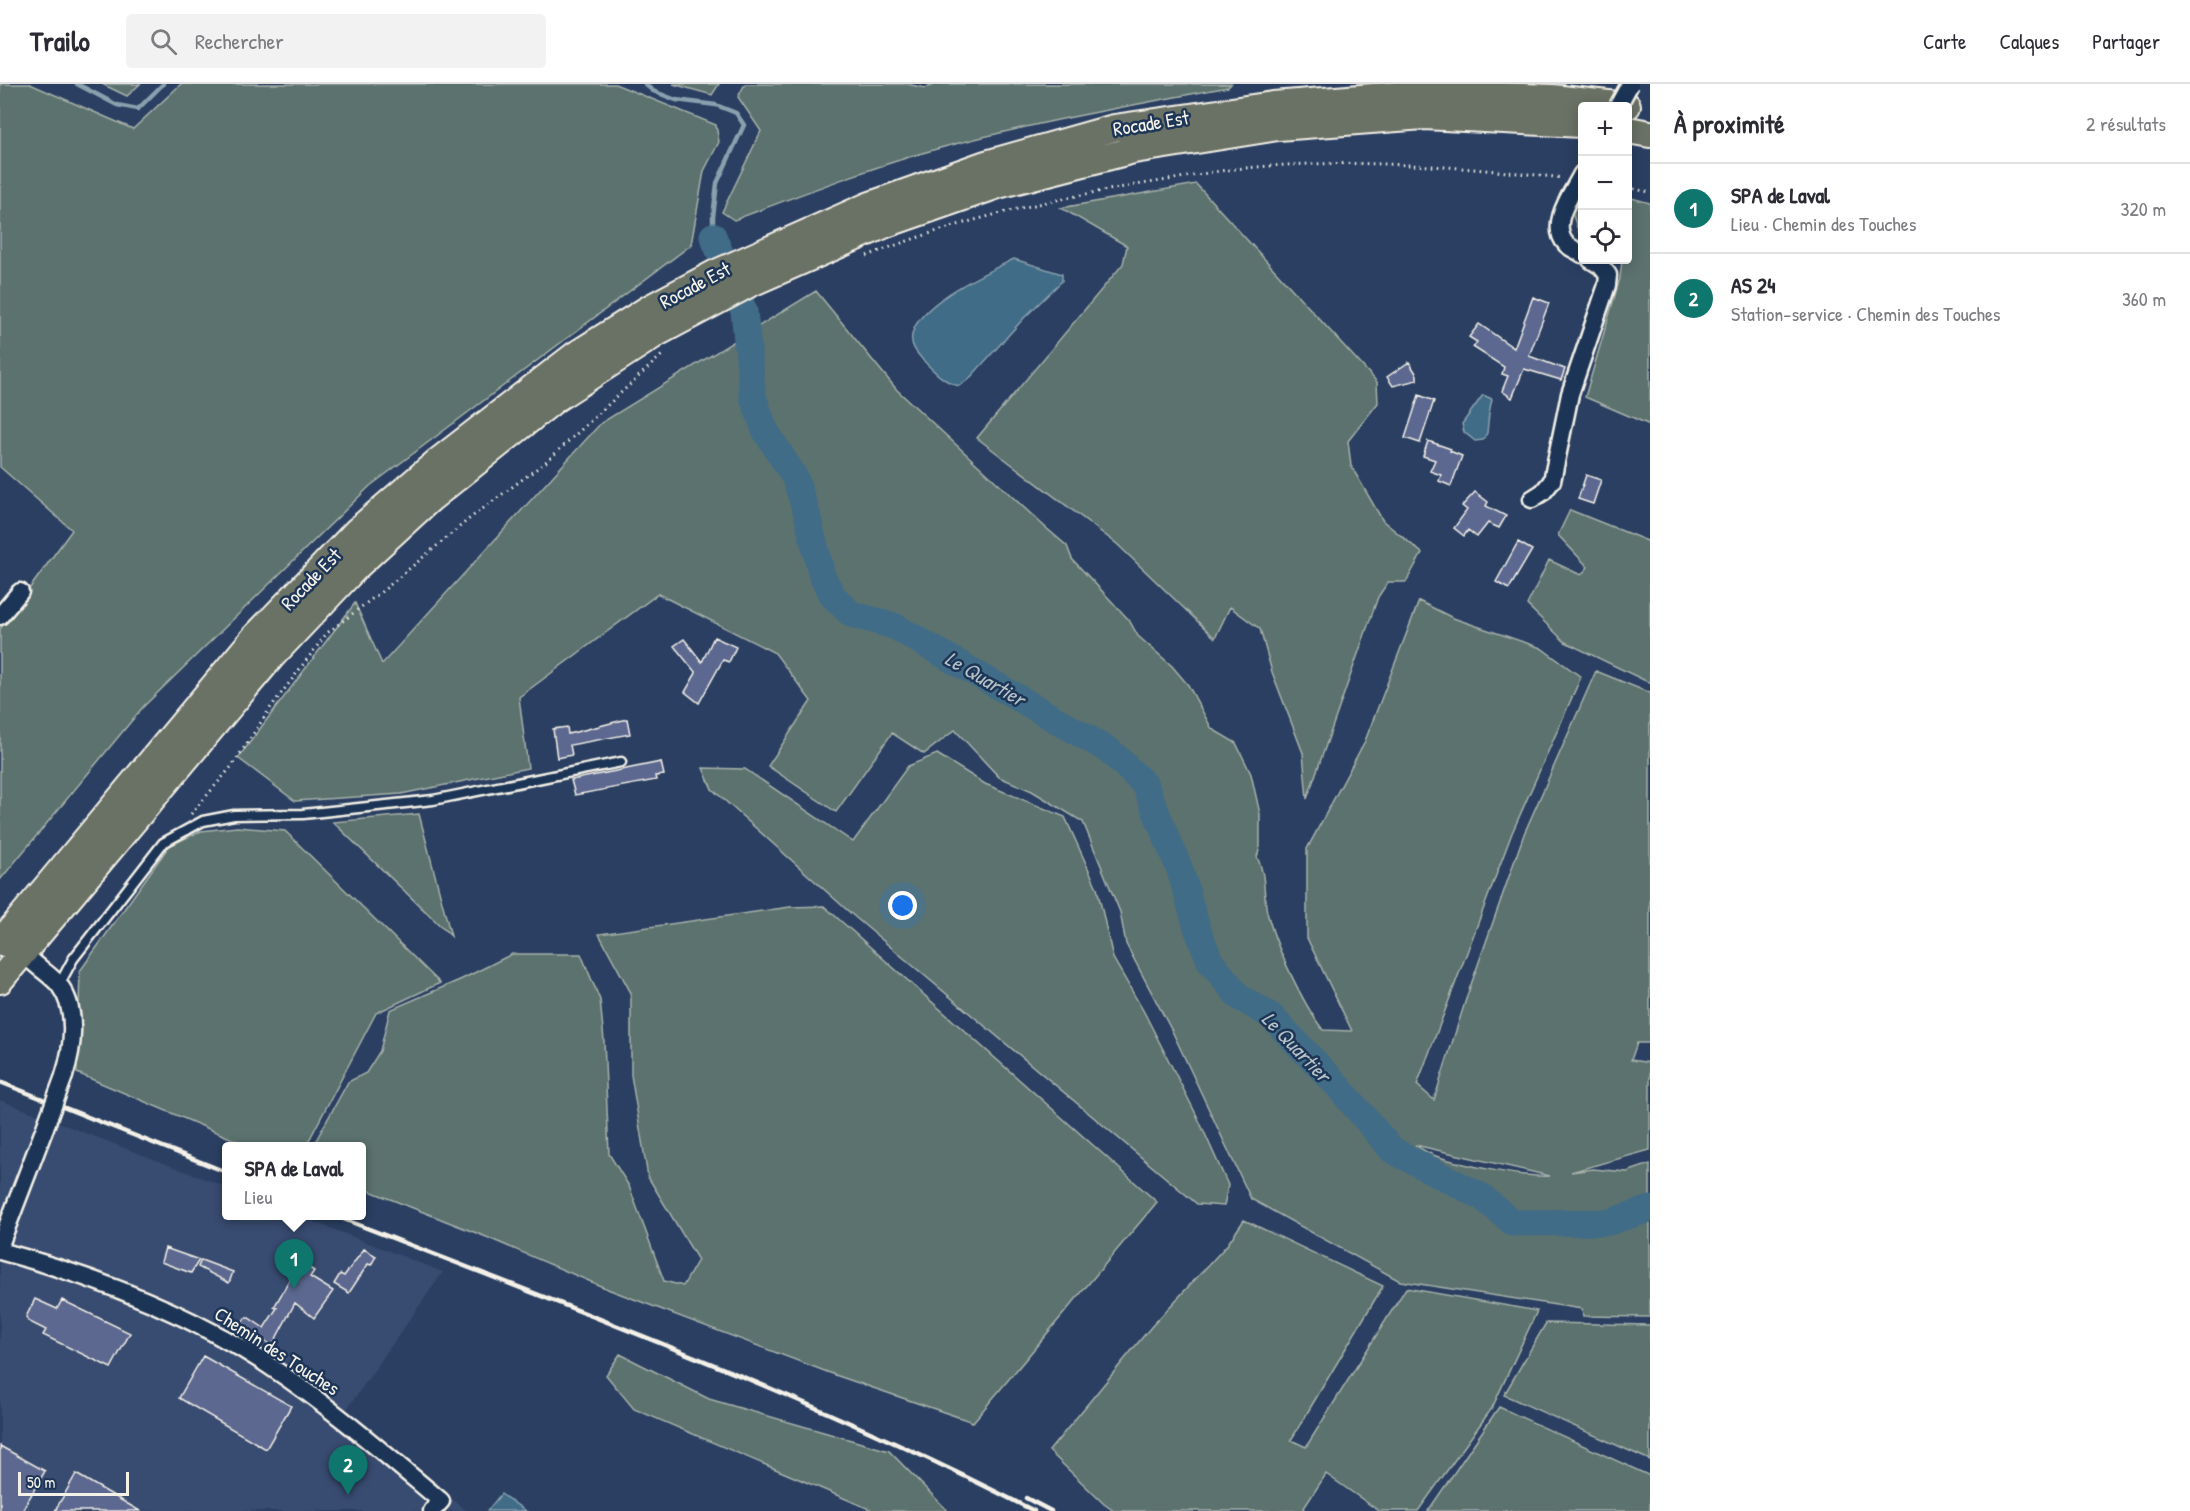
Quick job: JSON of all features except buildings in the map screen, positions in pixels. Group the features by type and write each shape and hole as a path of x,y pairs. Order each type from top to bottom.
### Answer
{"main road":[{"name":"Rocade Est","path":"0,944 254,638 358,531 437,462 574,356 650,308 718,286 868,206 986,164 1114,128 1273,105 1423,93 1552,98 1590,102"},
{"name":"Rocade Est","path":"1632,107 1650,109"},
{"name":"Rocade Est","path":"745,273 998,185 1134,150 1278,127 1424,116 1578,124"},
{"path":"1632,131 1650,134"},
{"name":"Rocade Est","path":"0,980 271,657 356,567 431,498 555,399 657,333 718,286"}],"street":[{"path":"1620,102 1630,84"},
{"path":"1578,183 1561,216 1560,229 1565,243 1578,251"},
{"path":"1532,499 1543,492 1552,481 1570,394 1607,285 1608,275 1598,264"},
{"path":"0,616 20,592"},
{"path":"0,1245 64,1076 72,1044 69,1004 59,985 32,961"},
{"name":"Chemin des Touches","path":"0,1251 126,1293 204,1328 268,1365 339,1415 437,1506"}],"lane":[{"path":"59,985 73,959 163,843 203,821 234,815 303,814 433,800 621,762"}],"path":[{"path":"859,259 1005,210 1099,191 1246,168 1326,164 1475,168 1578,177"},
{"path":"1632,189 1650,192"},
{"path":"184,820 232,766 327,633 385,589 469,519 547,461 664,353"}],"shaded area":[{"path":"1014,259 1062,274 1062,281 1024,318 969,379 959,386 948,382 930,367 914,348 912,335 917,323 927,311 955,290"},
{"path":"1483,395 1492,399 1487,433 1483,440 1475,441 1464,432 1462,424"},
{"path":"0,1100 222,1185 222,1220 309,1220 443,1272 345,1412 467,1511 0,1511"},
{"path":"501,1494 526,1511 487,1511"}],"green space":[{"path":"0,84 30,84 133,129 181,84 615,84 716,125 719,142 704,171 691,245 370,486 143,707 0,880 0,629 72,530 0,467"},
{"path":"102,84 140,84 127,96"},
{"path":"673,84 719,84 712,95"},
{"path":"745,84 907,84 925,88 936,84 1231,84 1228,87 1093,113 959,143 846,178 734,220 722,212 761,131 738,97"},
{"path":"1196,184 1377,382 1378,403 1348,441 1351,466 1383,521 1422,553 1406,582 1388,582 1378,597 1307,799 1303,753 1272,672 1260,629 1230,607 1215,638 1117,544 977,438 1123,264 1127,246 1061,208"},
{"path":"1632,198 1650,203 1650,425 1585,397 1620,278 1622,264 1632,264"},
{"path":"1578,201 1578,230 1571,210"},
{"path":"816,291 897,390 1067,546 1072,559 1129,620 1138,636 1172,666 1188,685 1212,729 1236,743 1251,774 1260,814 1260,847 1257,857 1262,870 1267,912 1283,957 1299,990 1323,1030 1352,1031 1307,938 1307,849 1365,741 1419,601 1453,618 1541,648 1581,677 1512,833 1417,1085 1434,1100 1467,996 1524,834 1596,671 1650,693 1650,1043 1637,1043 1631,1060 1650,1063 1650,1150 1571,1172 1593,1169 1627,1172 1650,1164 1650,1317 1583,1316 1582,1309 1400,1281 1251,1199 1173,1033 1126,944 1120,912 1083,822 1032,791 999,777 955,730 924,754 892,733 836,812 768,766 811,701 775,653 658,594 519,697 528,768 401,794 295,801 238,758 355,603 382,664 601,423","holes":["1415,1145 1550,1176 1525,1175 1477,1167 1447,1160"]},
{"path":"1570,510 1650,542 1650,683 1565,642 1527,605 1549,560 1581,575 1588,567 1558,535"},
{"path":"937,754 985,784 1065,817 1097,888 1113,958 1144,1012 1197,1116 1228,1185 1224,1206 1197,1204 856,918 712,789 703,768 745,769 853,842 908,766"},
{"path":"419,814 451,936 333,822"},
{"path":"237,827 285,831 440,983 376,1013 308,1142 240,1142 77,1073 80,971 169,846 201,831"},
{"path":"824,906 1157,1202 973,1422 838,1376 610,1290 484,1236 366,1190 366,1142 315,1142 348,1082 366,1073 380,1051 390,1010 462,979 512,954 581,954 600,1000 609,1154 629,1186 664,1281 683,1286 698,1260 648,1177 631,1075 631,993 599,934 790,907"},
{"path":"1244,1220 1383,1286 1291,1440 1306,1447 1406,1288 1537,1311 1492,1408 1418,1511 1379,1511 1326,1474 1302,1511 1114,1511 1049,1451 1151,1327 1227,1245"},
{"path":"1546,1323 1650,1325 1650,1460 1504,1395"},
{"path":"620,1354 709,1399 889,1451 948,1511 874,1511 634,1409 606,1375"},
{"path":"1499,1407 1650,1476 1650,1511 1428,1511"}],"waterway":[{"name":"Le Quartier","path":"77,84 117,105 138,109 163,84"},
{"name":"Le Quartier","path":"645,84 653,91 676,100 716,105 736,113 744,125 717,183 713,236"},
{"name":"Le Quartier","path":"713,236 744,311 753,397 765,430 795,478 807,514 822,576 833,596 851,614 894,626 1110,751 1145,785 1180,870 1197,928 1210,961 1239,997 1271,1016 1336,1084 1392,1150 1482,1197 1513,1223 1609,1222 1650,1209"}],"railway":[{"path":"0,1082 222,1170"},
{"path":"346,1220 689,1354 863,1429 1034,1511"},
{"path":"1026,1498 1051,1511"}],"place":[{"name":"SPA de Laval","path":"294,1289"},
{"name":"AS 24","path":"348,1495"}]}
